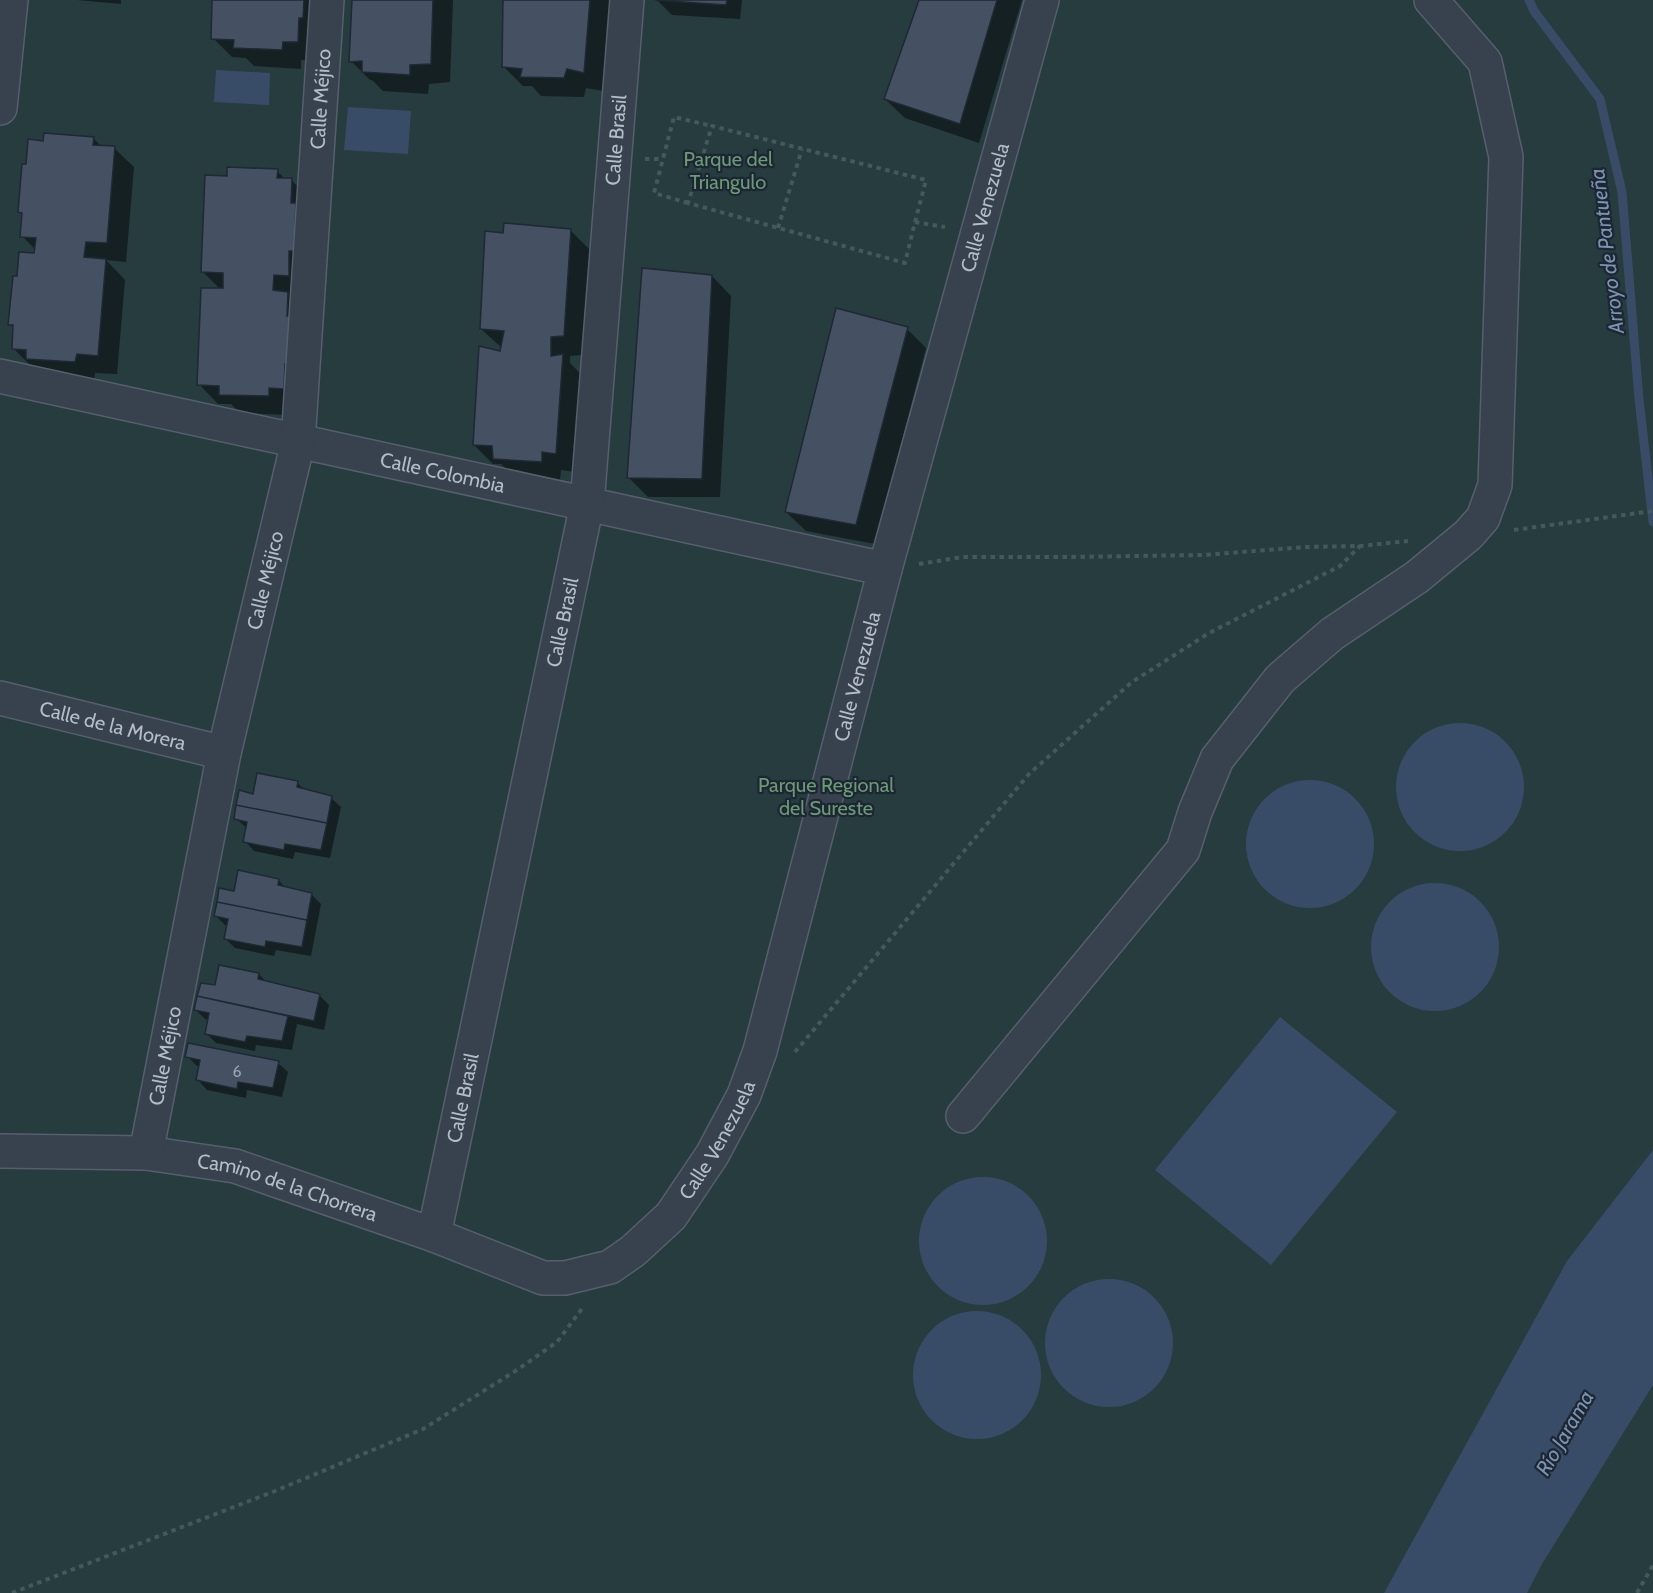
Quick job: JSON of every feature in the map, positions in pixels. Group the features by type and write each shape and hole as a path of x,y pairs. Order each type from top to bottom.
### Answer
{"street":[{"path":"0,108 11,0"},
{"name":"Calle Méjico","path":"146,1153 224,753 298,442 327,0"},
{"name":"Calle Brasil","path":"434,1235 587,504 627,0"},
{"name":"Calle Venezuela","path":"565,1278 610,1267 633,1251 671,1215 712,1155 744,1095 760,1051 885,569 1042,0"},
{"path":"963,1116 1183,850 1195,812 1217,759 1280,679 1332,634 1417,577 1468,535 1483,518 1495,485 1506,157 1485,62 1431,0"},
{"name":"Calle Colombia","path":"0,376 885,569"},
{"name":"Calle de la Morera","path":"0,698 224,753"},
{"name":"Camino de la Chorrera","path":"0,1151 146,1153 235,1166 434,1235 543,1278 565,1278"}],"path":[{"path":"674,117 802,149 926,180 905,263 654,194 674,117"},
{"path":"688,203 712,126"},
{"path":"778,228 802,149"},
{"path":"641,159 662,159"},
{"path":"915,222 945,229 947,218"},
{"path":"1504,531 1653,511"},
{"path":"760,1051 793,1055 1029,774 1132,682 1209,633 1340,566 1360,546"},
{"path":"885,569 963,556 1203,555 1306,547"},
{"path":"920,564 923,552"},
{"path":"12,1593 275,1491 423,1429 557,1342 610,1267"},
{"path":"1637,1593 1653,1565"}],"green space":[{"name":"Parque Regional del Sureste","path":"0,0 1653,0 1653,1593 0,1593"}],"water":[{"path":"216,70 270,73 269,105 214,102"},
{"path":"348,107 411,111 408,154 344,150"},
{"path":"1460,723 1485,728 1506,741 1519,762 1524,787 1519,812 1506,833 1485,846 1460,851 1435,846 1414,833 1401,812 1396,787 1401,762 1414,741 1435,728"},
{"path":"1310,780 1335,785 1356,798 1369,819 1374,844 1369,869 1356,890 1335,903 1310,908 1285,903 1264,890 1251,869 1246,844 1251,819 1264,798 1285,785"},
{"path":"1435,883 1460,888 1480,902 1494,922 1499,947 1494,972 1480,992 1460,1006 1435,1011 1410,1006 1390,992 1376,972 1371,947 1376,922 1390,902 1410,888"},
{"path":"1280,1017 1397,1112 1271,1265 1155,1170"},
{"name":"Río Jarama","path":"1653,1150 1653,1385 1542,1564 1527,1593 1384,1593 1567,1261"},
{"path":"983,1177 1008,1182 1028,1196 1042,1216 1047,1241 1042,1266 1028,1286 1008,1300 983,1305 958,1300 938,1286 924,1266 919,1241 924,1216 938,1196 958,1182"},
{"path":"1109,1279 1134,1284 1154,1298 1168,1318 1173,1343 1168,1368 1154,1388 1134,1402 1109,1407 1084,1402 1064,1388 1050,1368 1045,1343 1050,1318 1064,1298 1084,1284"},
{"path":"977,1311 1002,1316 1023,1329 1036,1350 1041,1375 1036,1400 1023,1421 1002,1434 977,1439 952,1434 931,1421 918,1400 913,1375 918,1350 931,1329 952,1316"}],"building":[{"path":"212,0 304,0 303,18 299,18 298,42 283,42 282,50 233,48 234,40 211,39"},
{"path":"352,0 433,0 431,64 410,65 410,75 362,72 362,61 349,62"},
{"path":"503,0 590,0 584,73 567,69 564,78 520,77 522,69 502,67"},
{"path":"655,0 727,0 726,5"},
{"path":"919,0 997,0 960,124 884,99"},
{"path":"44,133 94,137 93,145 115,146 107,243 86,242 84,257 106,259 98,356 77,354 75,362 26,359 26,350 12,349 13,325 8,325 13,276 17,276 19,252 34,253 36,238 20,237 22,213 18,212 22,164 26,164 28,139 43,141"},
{"path":"227,167 278,169 277,178 292,178 291,203 296,203 294,251 289,251 289,276 274,275 273,290 288,292 287,316 292,316 290,365 285,364 284,389 269,388 269,396 219,395 219,386 197,385 201,288 223,288 223,273 201,272 205,175 227,176"},
{"path":"504,223 571,229 564,336 551,337 551,356 563,354 556,454 542,452 542,462 493,459 492,446 473,445 479,346 500,351 504,331 480,329 485,231 503,233"},
{"path":"642,268 712,275 702,479 627,478"},
{"path":"836,308 908,327 856,525 785,512"},
{"path":"257,773 298,781 297,787 332,796 327,823 236,805 239,790 253,794"},
{"path":"236,805 327,823 321,850 285,844 284,850 243,842 247,822 234,819"},
{"path":"238,870 279,879 278,885 312,893 307,920 217,902 219,888 234,891"},
{"path":"217,902 307,920 302,947 266,941 265,947 224,939 228,919 214,916"},
{"path":"219,965 259,973 258,979 320,994 314,1021 197,996 201,983 215,985"},
{"path":"197,996 288,1016 282,1041 247,1036 245,1042 205,1034 209,1013 194,1010"},
{"path":"188,1043 279,1061 273,1088 238,1082 237,1089 196,1080 200,1060 185,1057"}],"waterway":[{"name":"Arroyo de Pantueña","path":"1529,0 1534,11 1600,99 1622,192 1639,399 1653,522"}],"park label":[{"name":"Parque del Triangulo","path":"728,170"}]}
